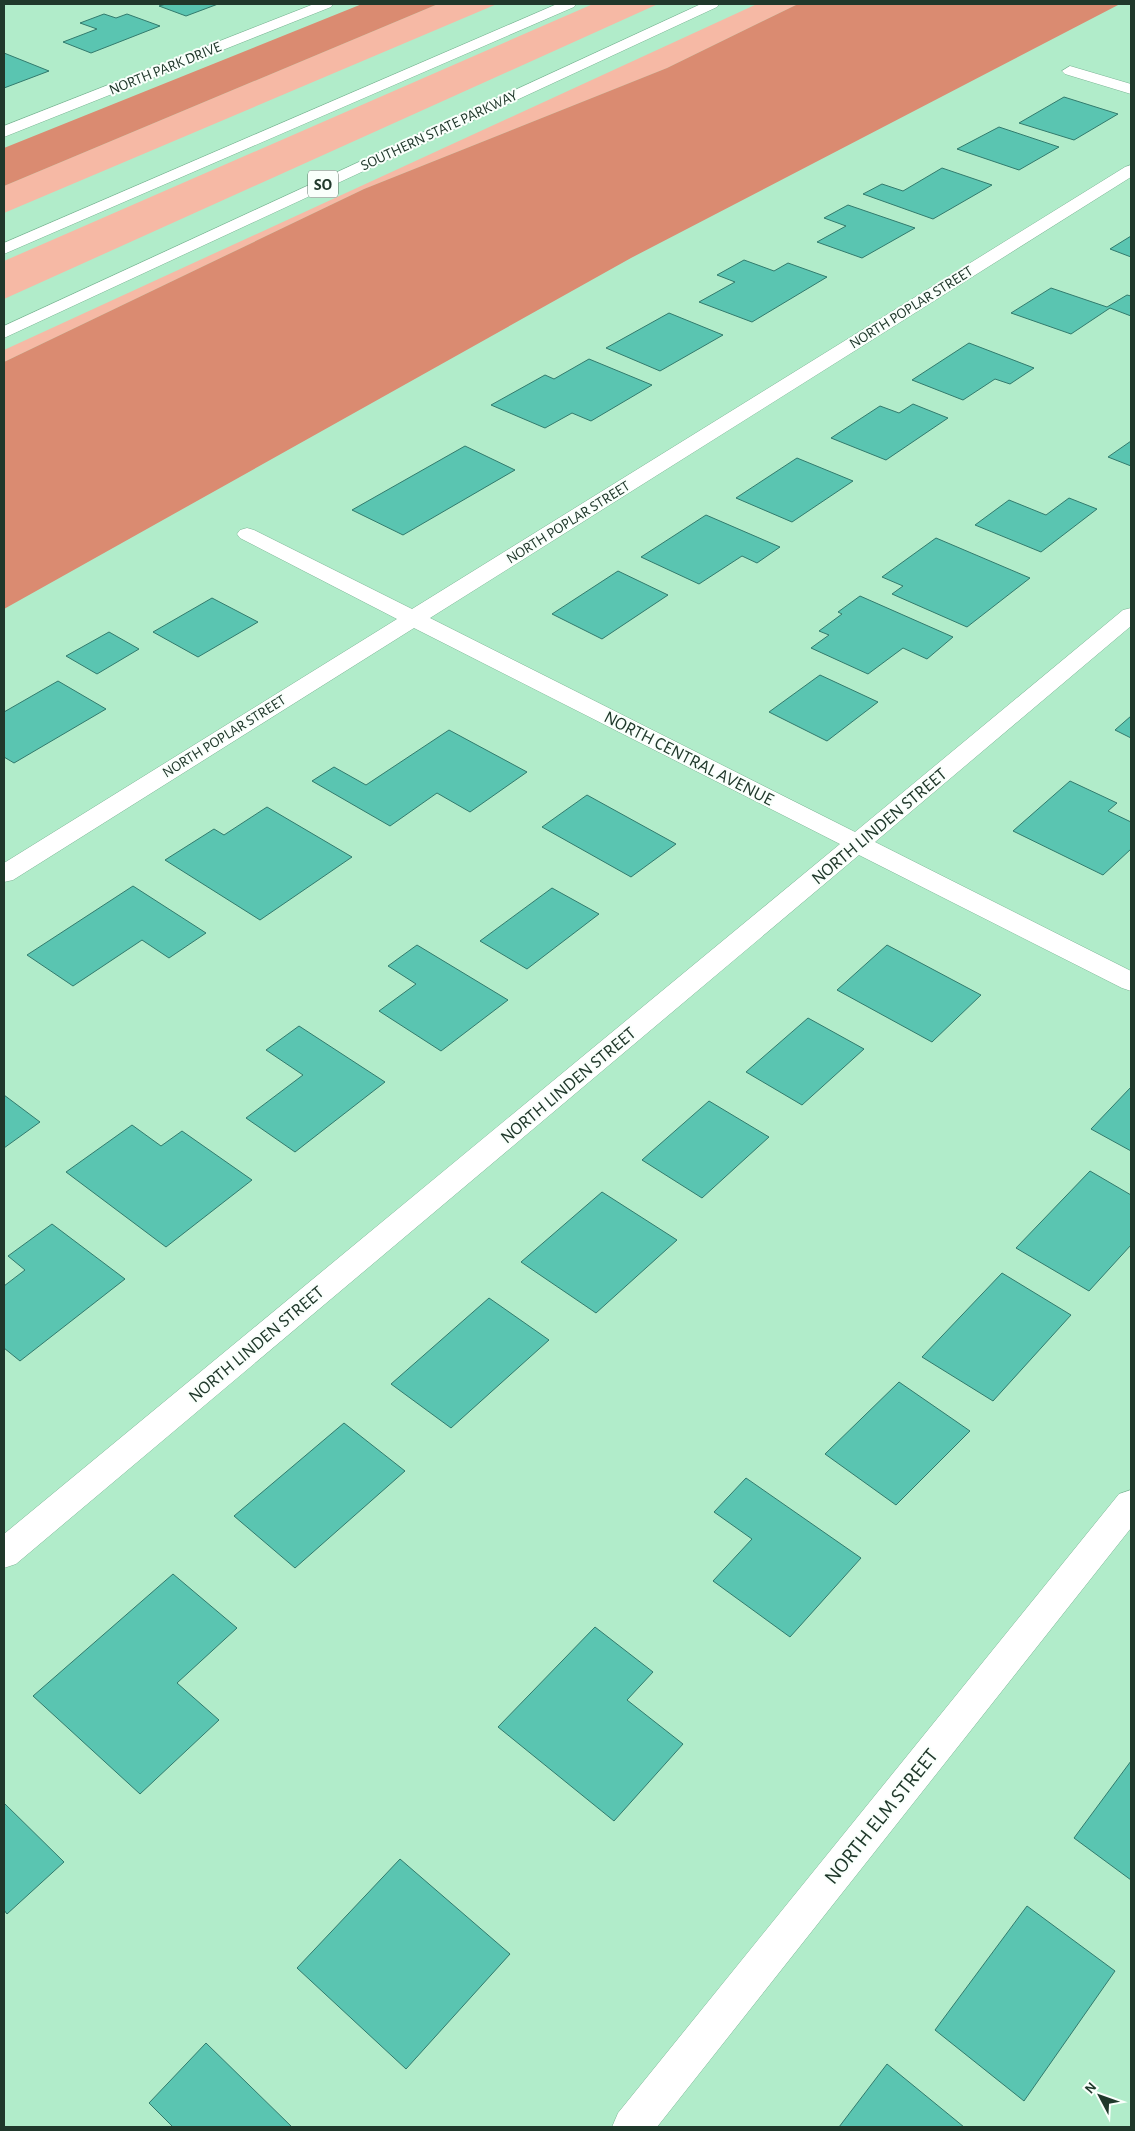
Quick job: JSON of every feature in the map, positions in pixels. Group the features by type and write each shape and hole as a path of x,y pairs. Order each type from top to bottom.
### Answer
{"main road":[{"name":"NORTH PARK DRIVE","path":"4,132 326,4"},
{"path":"4,249 569,4"},
{"name":"SOUTHERN STATE PARKWAY","path":"4,333 712,4"},
{"path":"1070,71 1131,89"},
{"name":"NORTH POPLAR STREET","path":"4,874 1131,170"},
{"name":"NORTH CENTRAL AVENUE","path":"247,534 1131,982"},
{"name":"NORTH LINDEN STREET","path":"4,1554 1131,615"},
{"name":"NORTH ELM STREET","path":"632,2127 1131,1504"}],"shaded area":[{"path":"362,4 438,4 4,186 4,148"},
{"path":"438,4 497,4 4,213 4,186"},
{"path":"593,4 658,4 4,299 4,261"},
{"path":"757,4 798,4 667,68 364,189 4,362 4,350"},
{"path":"798,4 1120,4 631,258 4,609 4,362 364,189 667,68"}],"building":[{"path":"166,4 218,4 186,16 159,6"},
{"path":"104,14 116,18 127,14 160,26 91,53 63,42 97,29 80,23"},
{"path":"4,53 49,71 4,88"},
{"path":"1064,97 1118,114 1074,140 1019,123"},
{"path":"999,127 1059,147 1019,170 957,149"},
{"path":"942,168 992,185 933,219 863,194 882,184 903,191"},
{"path":"848,205 915,228 862,258 817,242 846,226 824,218"},
{"path":"1131,236 1131,257 1110,249"},
{"path":"744,260 774,271 788,263 827,277 752,322 699,302 735,282 717,275"},
{"path":"1051,288 1107,307 1127,295 1131,296 1131,316 1110,308 1071,334 1011,313"},
{"path":"669,313 723,335 660,371 606,348"},
{"path":"969,343 1034,368 1010,384 995,379 963,400 912,380"},
{"path":"589,359 652,385 591,421 572,413 545,428 491,405 545,375 554,379"},
{"path":"913,404 948,418 886,460 831,438 880,406 899,413"},
{"path":"1131,441 1131,466 1108,457"},
{"path":"465,446 515,470 403,535 352,510"},
{"path":"797,458 853,481 792,522 736,498"},
{"path":"1069,498 1097,509 1041,552 975,525 1009,500 1046,515"},
{"path":"706,515 780,547 757,563 742,556 699,584 641,557"},
{"path":"936,538 1030,578 967,627 892,594 903,586 882,577"},
{"path":"618,571 668,595 602,639 552,614"},
{"path":"860,596 953,637 927,659 903,648 868,674 811,648 829,635 819,631 842,614 838,612"},
{"path":"212,598 258,622 198,657 153,632"},
{"path":"109,632 139,649 97,674 66,656"},
{"path":"820,675 878,702 827,741 769,712"},
{"path":"58,681 106,709 14,763 4,757 4,712"},
{"path":"1131,716 1131,738 1115,730"},
{"path":"449,730 527,772 470,812 437,793 390,826 312,781 334,767 366,785"},
{"path":"1070,781 1117,803 1108,811 1131,822 1131,849 1103,875 1013,831"},
{"path":"587,795 676,844 631,877 542,827"},
{"path":"267,807 352,857 260,920 165,860 214,829 224,835"},
{"path":"133,886 206,933 169,958 142,940 73,986 27,955"},
{"path":"552,888 599,914 527,969 480,941"},
{"path":"417,945 508,1000 441,1051 379,1011 416,984 388,966"},
{"path":"887,945 981,995 932,1042 837,990"},
{"path":"808,1018 864,1049 802,1105 746,1072"},
{"path":"299,1026 385,1082 295,1152 246,1118 303,1075 266,1050"},
{"path":"1131,1087 1131,1151 1091,1129"},
{"path":"4,1095 40,1122 4,1148"},
{"path":"709,1101 769,1137 702,1198 642,1160"},
{"path":"132,1125 161,1146 182,1131 252,1180 166,1247 66,1172"},
{"path":"1090,1171 1131,1195 1131,1245 1089,1291 1016,1248"},
{"path":"602,1192 677,1240 596,1313 521,1262"},
{"path":"52,1224 125,1279 20,1361 4,1348 4,1286 25,1270 8,1256"},
{"path":"1002,1273 1071,1315 993,1401 922,1357"},
{"path":"489,1298 549,1340 451,1428 391,1384"},
{"path":"899,1382 970,1431 896,1505 825,1454"},
{"path":"344,1423 405,1471 295,1568 234,1516"},
{"path":"746,1478 861,1558 790,1637 713,1581 752,1539 714,1512"},
{"path":"173,1574 237,1628 177,1683 219,1720 140,1794 33,1696"},
{"path":"595,1627 653,1672 627,1700 683,1744 614,1821 498,1727"},
{"path":"1131,1761 1131,1880 1074,1838"},
{"path":"4,1803 64,1862 7,1914 4,1910"},
{"path":"400,1859 510,1954 406,2069 297,1968"},
{"path":"1027,1906 1115,1971 1024,2101 935,2030"},
{"path":"206,2043 292,2127 173,2127 149,2103"},
{"path":"887,2064 964,2127 839,2127"}]}
